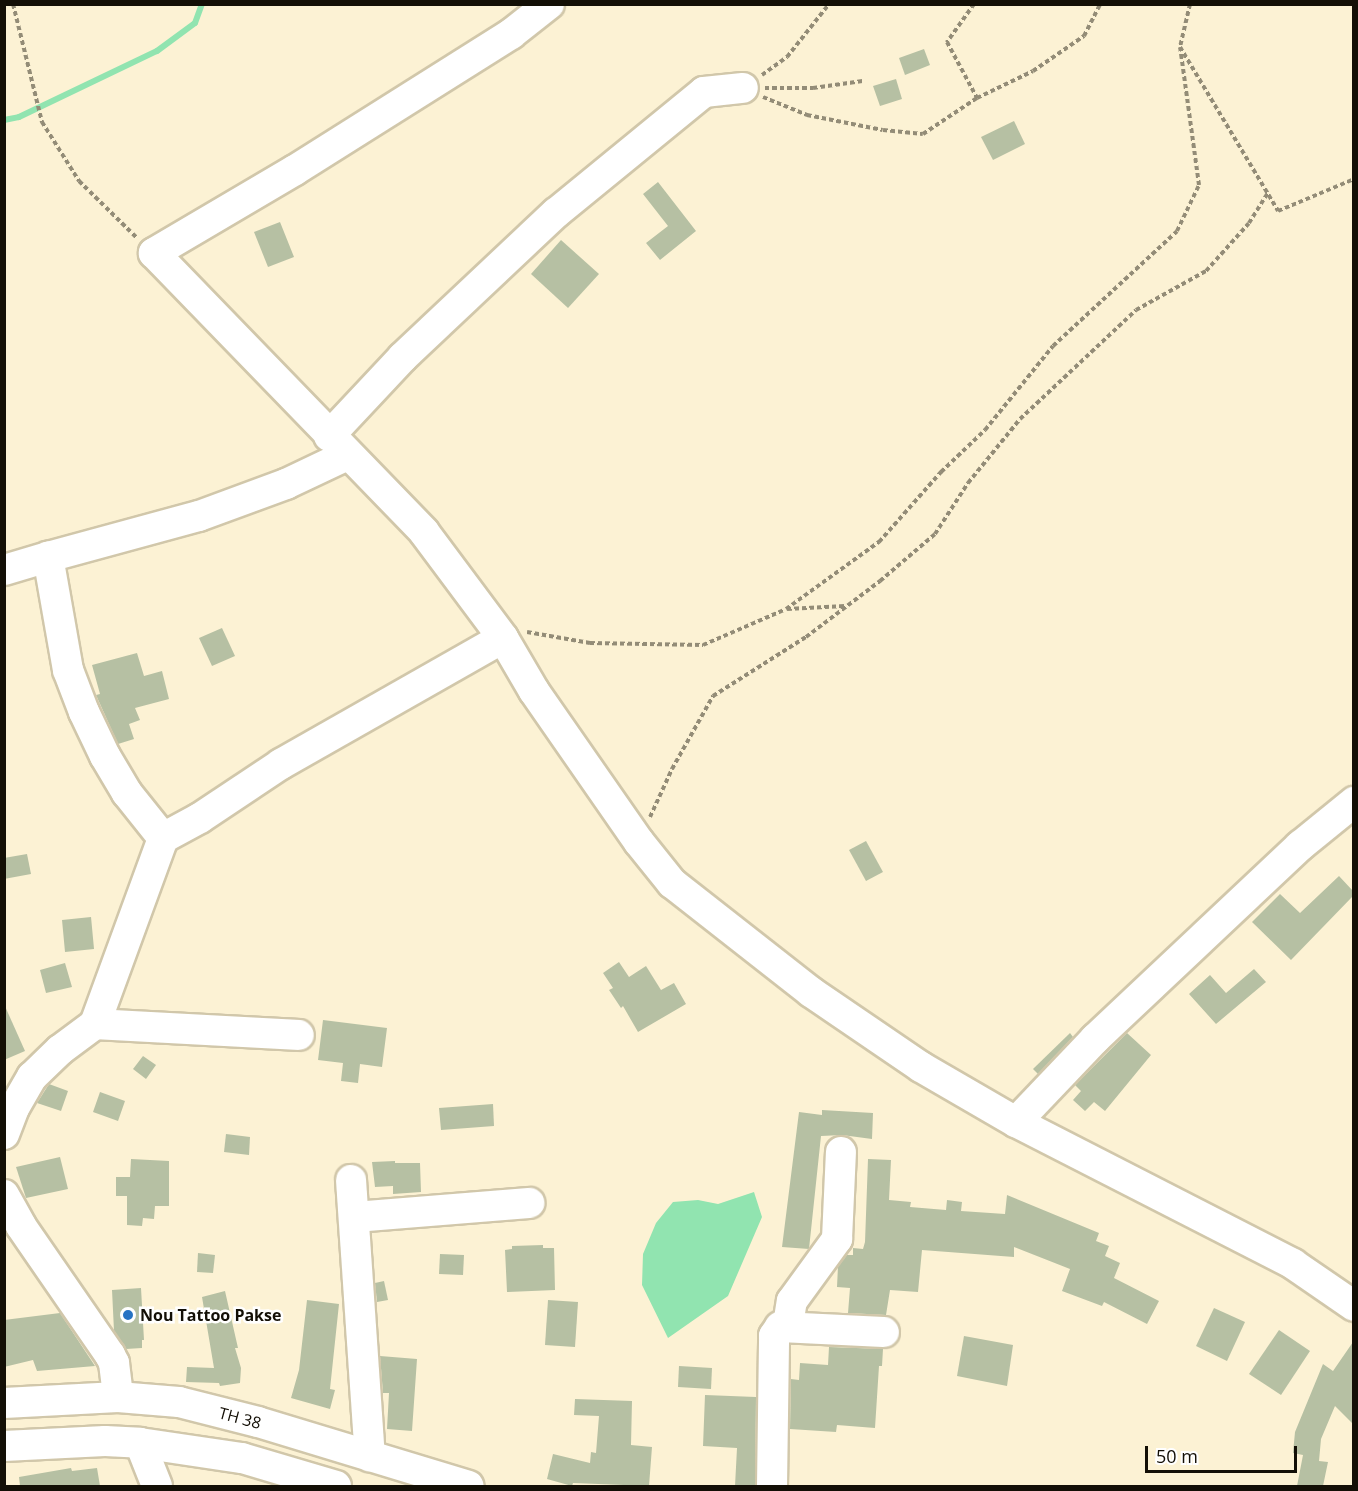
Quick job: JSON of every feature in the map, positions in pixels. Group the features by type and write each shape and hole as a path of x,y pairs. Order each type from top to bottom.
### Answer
{"street":[{"path":"549,4 492,46 295,170 154,254 424,532 503,638 534,691 639,842 672,883 811,992 921,1067 1016,1122 1293,1264 1353,1306"},
{"path":"4,570 199,516 286,484 338,446 403,357 556,213 704,92 743,88"},
{"path":"48,557 68,670 84,712 105,756 127,793 163,838"},
{"path":"5,1126 32,1077 60,1050 95,1024 163,838 200,818 281,764 503,638"},
{"path":"1016,1122 1095,1039 1300,846 1353,802"},
{"path":"95,1024 299,1035"},
{"path":"788,1325 792,1301 837,1239 841,1152"},
{"path":"351,1180 370,1456"},
{"path":"4,1195 21,1226 110,1355 114,1363 118,1397"},
{"path":"354,1217 529,1203"},
{"path":"772,1486 774,1336 780,1327 788,1325 884,1332"},
{"name":"TH 38","path":"13,1402 118,1397 179,1402 258,1422 469,1486"},
{"path":"13,1402 16,1444 105,1441 140,1443 242,1458 336,1486"},
{"path":"140,1443 158,1486"}],"path":[{"path":"13,4 34,99 42,123 79,181 121,225 154,254"},
{"path":"743,88 788,57 829,4"},
{"path":"974,4 947,42 977,98"},
{"path":"743,88 807,115 883,130 923,134 977,98 1033,71 1084,36 1100,4"},
{"path":"503,638 527,632 590,643 703,645 786,609 879,542 941,472 985,430 1053,346 1177,231 1199,185 1180,47 1190,4"},
{"path":"1180,47 1278,210 1353,180"},
{"path":"743,88 813,88 863,81"},
{"path":"639,842 672,769 713,696 806,636 935,534 968,483 1020,419 1136,310 1206,271 1249,222 1268,193"},
{"path":"786,609 846,606"}],"shaded area":[{"path":"754,1192 762,1217 728,1296 668,1338 642,1285 643,1254 656,1223 673,1202 698,1200 718,1204"}],"building":[{"path":"924,49 930,65 905,75 899,58"},
{"path":"896,79 902,99 880,106 873,86"},
{"path":"1014,121 1025,144 993,160 981,137"},
{"path":"658,182 696,231 660,260 646,243 668,226 643,194"},
{"path":"280,222 294,257 268,267 254,232"},
{"path":"561,240 599,274 568,308 531,274"},
{"path":"222,628 235,656 212,666 199,638"},
{"path":"137,653 144,676 162,671 169,699 135,708 140,720 129,724 134,739 118,744 96,695 100,694 92,665"},
{"path":"866,841 883,872 866,881 849,850"},
{"path":"27,854 31,874 4,879 4,858"},
{"path":"1339,876 1353,891 1353,896 1291,960 1252,922 1280,894 1300,913"},
{"path":"91,917 94,949 65,952 62,920"},
{"path":"619,962 629,977 646,966 661,990 674,983 686,1004 638,1032 623,1006 621,1008 609,990 613,988 603,973"},
{"path":"65,963 72,987 46,993 40,970"},
{"path":"1254,969 1266,982 1216,1024 1189,994 1210,975 1226,993"},
{"path":"4,1004 25,1051 4,1060"},
{"path":"323,1020 387,1028 382,1067 360,1064 358,1083 341,1081 343,1063 318,1060"},
{"path":"1070,1033 1073,1037 1038,1074 1033,1069"},
{"path":"1127,1033 1151,1055 1105,1111 1094,1102 1085,1111 1073,1100 1081,1091 1075,1085"},
{"path":"143,1056 156,1065 146,1079 133,1069"},
{"path":"49,1084 68,1091 61,1111 37,1103"},
{"path":"100,1092 125,1101 118,1121 93,1112"},
{"path":"493,1104 494,1126 441,1130 439,1108"},
{"path":"822,1110 873,1113 872,1139 842,1135 821,1136 809,1249 782,1247 799,1112 822,1115"},
{"path":"226,1134 250,1137 249,1155 224,1152"},
{"path":"60,1157 68,1189 26,1198 16,1167"},
{"path":"131,1159 169,1161 169,1206 155,1206 154,1219 143,1218 142,1226 127,1225 127,1196 116,1196 116,1177 130,1177"},
{"path":"868,1159 891,1160 889,1200 911,1202 910,1207 946,1210 947,1200 962,1202 961,1211 1005,1214 1007,1195 1099,1233 1096,1241 1109,1246 1105,1256 1120,1263 1114,1278 1159,1301 1147,1324 1104,1302 1102,1306 1062,1291 1070,1269 1014,1247 1014,1257 922,1250 918,1292 890,1290 886,1315 848,1313 850,1288 837,1287 838,1266 847,1255 853,1255 853,1248 863,1249 865,1242"},
{"path":"395,1161 395,1163 420,1163 421,1192 393,1194 393,1186 375,1187 372,1162"},
{"path":"543,1245 543,1248 554,1248 555,1290 507,1292 505,1250 512,1249 512,1246"},
{"path":"198,1253 215,1255 213,1273 197,1272"},
{"path":"440,1254 464,1255 463,1275 439,1274"},
{"path":"384,1281 388,1300 377,1302 375,1283"},
{"name":"Nou Tattoo Pakse","path":"141,1288 144,1340 142,1340 142,1348 126,1349 114,1331 112,1290"},
{"path":"225,1291 238,1348 235,1348 241,1368 240,1383 220,1386 219,1383 186,1382 187,1367 214,1368 202,1297"},
{"path":"307,1300 339,1304 330,1389 335,1390 330,1409 291,1398 299,1370"},
{"path":"548,1300 578,1302 575,1347 545,1345"},
{"path":"1214,1308 1245,1322 1227,1361 1196,1346"},
{"path":"60,1313 95,1366 37,1371 33,1360 4,1367 4,1320"},
{"path":"1279,1330 1310,1351 1281,1395 1249,1374"},
{"path":"964,1336 1013,1345 1007,1386 957,1376"},
{"path":"1353,1342 1353,1424 1335,1406 1321,1439 1319,1461 1328,1462 1323,1486 1297,1486 1303,1455 1293,1453 1295,1432 1323,1364 1333,1371"},
{"path":"829,1347 883,1349 882,1366 879,1366 875,1428 837,1425 836,1432 790,1429 791,1379 799,1380 800,1363 828,1365"},
{"path":"380,1356 417,1359 412,1431 387,1429 389,1393 383,1393"},
{"path":"679,1366 712,1368 711,1389 678,1387"},
{"path":"705,1395 756,1397 755,1486 735,1486 737,1448 703,1446"},
{"path":"575,1399 632,1401 631,1445 652,1447 649,1486 573,1483 572,1486 547,1479 553,1454 590,1463 591,1452 596,1453 599,1416 574,1415"},
{"path":"71,1468 72,1471 97,1468 100,1486 20,1486 19,1477"}],"waterway":[{"path":"4,120 19,117 157,51 195,23 202,4"}],"place":[{"name":"Nou Tattoo Pakse","path":"128,1315"}]}
